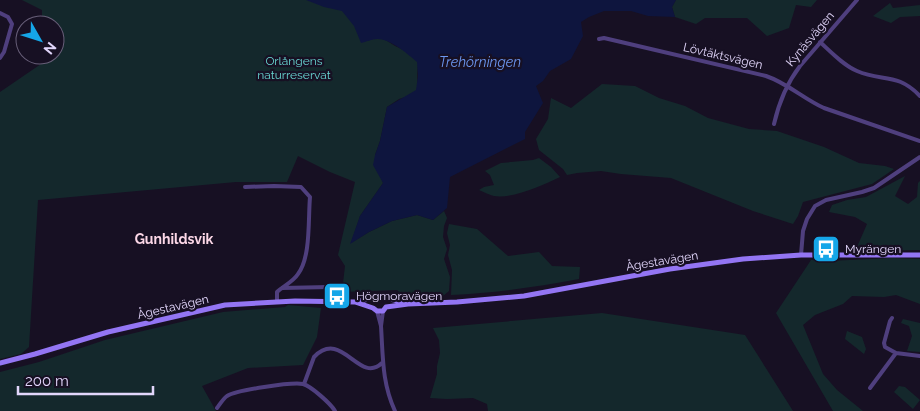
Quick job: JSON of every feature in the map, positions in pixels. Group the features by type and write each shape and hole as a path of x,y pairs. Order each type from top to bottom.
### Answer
{"main road":[{"name":"Ågestavägen","path":"0,364 108,332 225,305 295,300 355,302 380,309 408,304 524,296 670,269 743,258 801,254 920,254"},
{"name":"Ågestavägen","path":"355,302 378,295 408,304"},
{"path":"373,298 371,305 380,309 388,304 386,298"}],"street":[{"name":"Kynäsvägen","path":"774,124 778,108 787,87 800,66 857,0"},
{"path":"0,13 8,17 12,24 4,52 0,58"},
{"name":"Lövtäktsvägen","path":"599,40 604,38 766,76 816,105 920,141"},
{"path":"820,42 854,69 866,74 898,80 911,87 920,96"},
{"path":"801,254 803,231 807,219 815,206 826,200 874,188 920,157"},
{"path":"245,187 301,187 310,197 306,260 300,273 277,292 277,302"},
{"path":"282,288 329,287"},
{"path":"380,309 382,363 386,390 395,411"},
{"path":"892,318 884,343 885,347 896,353 920,356"},
{"path":"304,384 314,357 317,353 324,350 339,349 358,364 373,369 382,363"},
{"path":"870,388 896,353"},
{"path":"217,408 228,396 247,390 266,386 304,384 327,401 335,411"}],"green space":[{"name":"Orlångens naturreservat","path":"22,0 317,0 336,5 375,39 384,39 406,51 419,61 418,89 412,95 399,99 387,107 375,155 383,183 360,216 351,243 392,221 417,215 433,220 444,211 447,218 443,237 447,249 444,259 450,277 449,291 443,296 403,295 397,290 342,292 345,266 338,255 355,182 298,156 287,182 236,182 38,200 29,347 21,354 0,359 0,92 40,65 65,65 65,15 42,15 42,10"},
{"path":"676,0 817,0 811,7 796,5 789,28 767,36 747,18 705,18 696,24 675,17 672,7"},
{"path":"890,3 893,8 920,5 920,16 900,17 891,23 873,16"},
{"path":"602,84 635,86 659,98 685,106 708,118 749,129 777,131 824,147 859,163 894,169 872,184 803,202 793,224 753,211 671,178 601,171 567,175 563,169 539,150 536,139 548,119 551,98 571,108"},
{"path":"539,158 560,177 528,191 510,195 494,196 479,190 494,185 490,175 485,171 501,163"},
{"path":"905,176 895,196 908,204 917,197 918,183 920,181 920,250 869,251 857,247 867,224 855,217 829,212 832,205 866,197"},
{"path":"449,224 477,229 508,256 539,252 552,266 580,267 579,279 483,293 451,295 452,270 448,255 450,245 447,233"},
{"path":"920,259 920,304 896,295 884,297 852,296 843,304 815,315 803,325 823,374 837,390 863,411 833,411 776,313 811,260"},
{"path":"288,305 321,308 317,337 303,365 248,368 202,386 216,411 0,411 0,372 39,362 105,340 223,312 285,307"},
{"path":"602,313 745,335 793,411 488,411 487,404 473,398 430,398 437,374 440,353 439,340 433,328"},
{"path":"903,319 920,323 920,352 907,351 912,336 909,326 901,323"},
{"path":"847,331 862,337 866,349 864,354 845,339"},
{"path":"899,386 905,387 920,400 913,409 894,392"}],"water":[{"name":"Trehörningen","path":"306,0 676,0 672,7 675,17 648,16 631,11 604,11 581,22 583,36 571,59 550,71 543,81 536,86 543,103 525,132 525,139 450,177 447,208 433,220 417,215 392,221 350,244 360,216 383,183 373,165 387,107 416,90 417,62 398,47 382,39 361,43 354,26 342,11"}],"place":[{"name":"Myrängen","path":"826,249"},
{"name":"Högmoravägen","path":"337,296"}],"district":[{"name":"Gunhildsvik","path":"174,239"}]}
